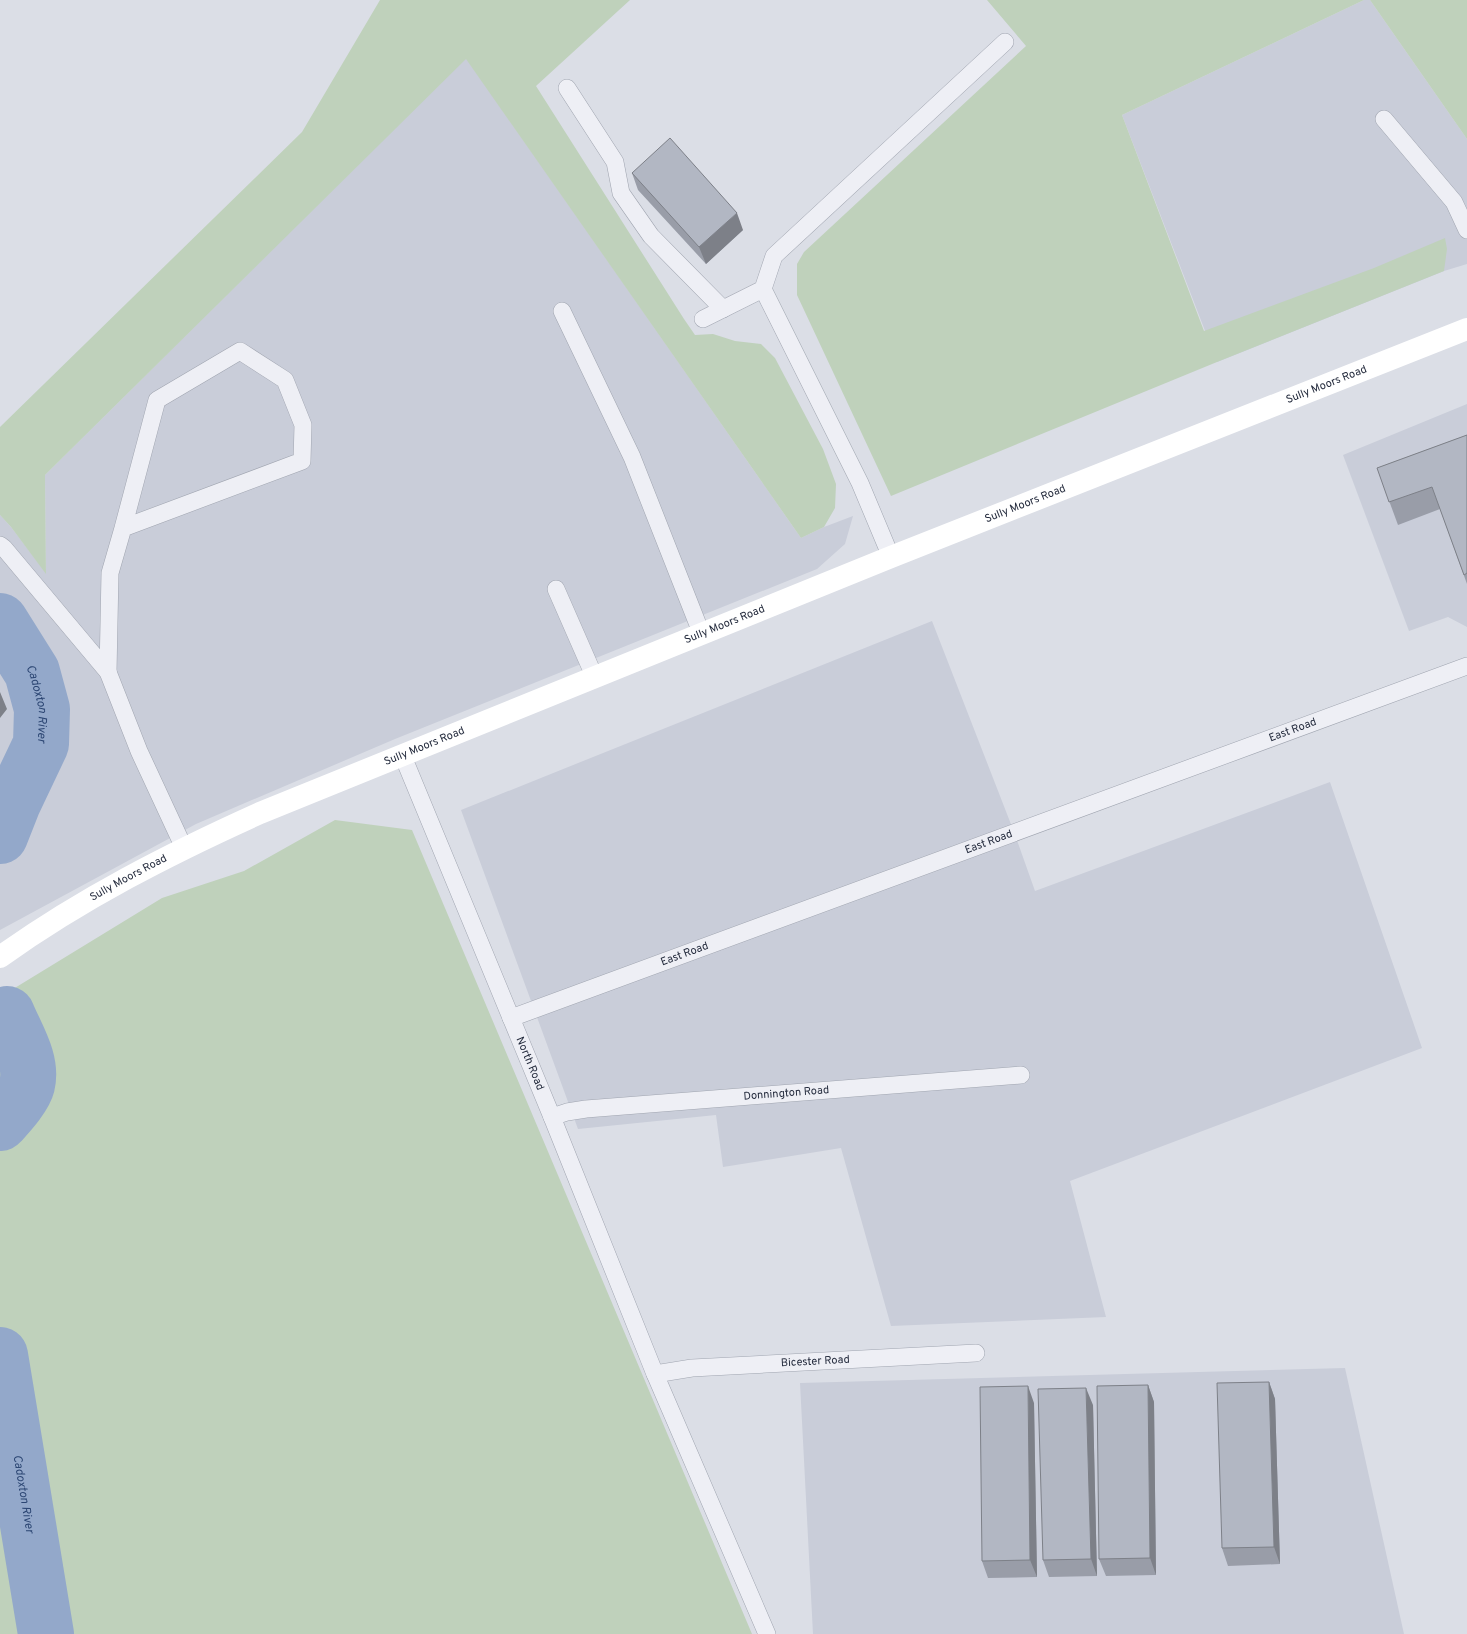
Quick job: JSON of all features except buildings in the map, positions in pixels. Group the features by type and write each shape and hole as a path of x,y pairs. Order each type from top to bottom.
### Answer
{"main road":[{"name":"Sully Moors Road","path":"0,957 40,929 83,902 184,848 260,813 402,754 702,635 891,557 1467,329"}],"lane":[{"path":"891,557 860,483 763,289 774,256 1005,42"},
{"path":"567,88 615,162 621,193 651,236 723,309"},
{"path":"1384,119 1454,202 1467,230"},
{"path":"703,319 763,289"},
{"path":"562,311 632,457 702,635"},
{"path":"108,672 110,573 157,400 240,352 285,380 303,425 302,461 123,528"},
{"path":"0,545 108,672 139,751 184,848"},
{"path":"556,589 595,678"},
{"name":"East Road","path":"511,1018 1467,666"},
{"name":"North Road","path":"402,754 552,1117 655,1374 767,1634"},
{"name":"Donnington Road","path":"552,1117 567,1112 586,1109 1021,1075"},
{"name":"Bicester Road","path":"655,1374 692,1368 976,1353"}],"shaded area":[{"path":"1364,0 1370,0 1467,139 1467,264 1444,271 1217,362 1122,115"},
{"path":"466,58 801,538 853,516 845,544 817,569 395,739 196,824 0,930 0,515 46,573 45,475"},
{"path":"1467,404 1467,627 1448,617 1409,631 1343,455"},
{"path":"932,621 1014,832 1035,891 1330,782 1422,1048 1070,1181 1106,1317 891,1326 841,1148 723,1167 716,1115 578,1129 461,810"},
{"path":"1345,1368 1404,1634 813,1634 800,1383"}],"green space":[{"path":"380,0 630,0 536,86 695,335 713,334 735,341 761,344 775,358 823,449 836,484 835,508 824,527 801,538 466,59 45,475 46,574 11,527 0,515 0,427 302,132"},
{"path":"987,0 1364,0 1122,115 1204,331 1374,268 1445,238 1447,249 1444,271 1217,362 891,496 797,295 797,264 804,252 1026,46"},
{"path":"1370,0 1467,0 1467,139"},
{"path":"335,820 412,830 752,1634 0,1634 0,997 162,898 244,871"}],"waterway":[{"name":"Cadoxton River","path":"0,621 32,672 42,709 41,744 13,803 0,836"},
{"name":"Cadoxton River","path":"0,1123 23,1095 27,1085 28,1076 28,1067 23,1049 7,1014"},
{"name":"Cadoxton River","path":"0,1355 46,1634"}]}
